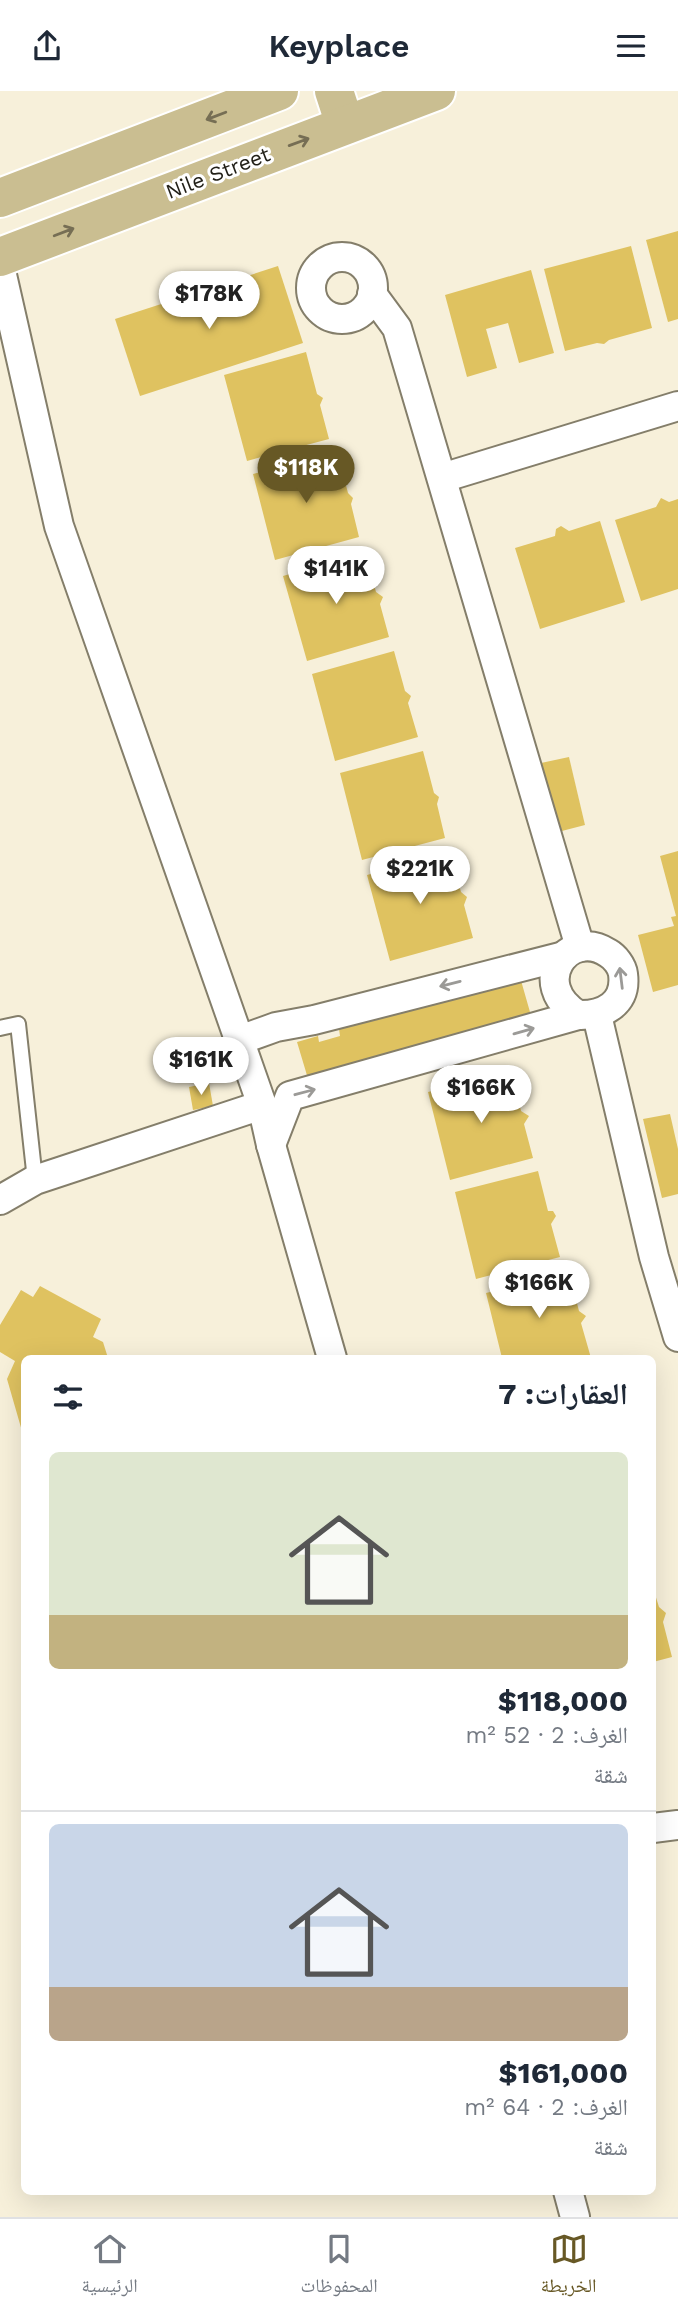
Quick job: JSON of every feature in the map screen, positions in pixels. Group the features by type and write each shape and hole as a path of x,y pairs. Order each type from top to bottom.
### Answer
{"main road":[{"path":"0,198 279,91"},
{"name":"Nile Street","path":"0,257 339,108 436,91"}],"street":[{"path":"0,266 59,526 262,1105 331,1355"},
{"path":"372,295 397,328 442,478 572,951"},
{"path":"442,478 678,406"},
{"path":"240,1040 276,1027 314,1020 572,951 598,947 614,957 623,972 622,991 613,1006 290,1096 271,1145"},
{"path":"572,951 555,971 554,990 563,1006 588,1015"},
{"path":"588,1015 678,1337"},
{"path":"0,1201 35,1180 262,1105"},
{"path":"656,1828 678,1825"},
{"path":"569,2195 575,2217"}],"lane":[{"path":"0,1028 18,1024 35,1180"}],"building":[{"path":"678,231 678,319 668,322 646,240"},
{"path":"631,246 652,328 609,340 604,344 597,343 565,351 544,269"},
{"path":"278,266 303,343 140,396 115,319"},
{"path":"531,270 554,353 519,363 508,323 486,329 497,368 467,377 445,295"},
{"path":"306,352 317,394 323,398 320,405 329,439 247,461 224,375"},
{"path":"337,451 348,493 353,498 351,504 359,537 275,560 253,474"},
{"path":"661,498 669,502 678,499 678,589 641,601 615,520 656,507"},
{"path":"600,521 625,602 540,629 515,548 555,536 556,529 561,526 569,531"},
{"path":"365,552 376,592 383,597 380,604 389,637 307,661 283,576"},
{"path":"394,651 405,691 411,696 408,703 418,737 335,761 312,674"},
{"path":"423,751 434,793 439,797 437,804 445,838 362,860 340,773"},
{"path":"569,757 585,825 558,832 541,763"},
{"path":"678,851 678,985 653,992 638,935 674,926 671,917 676,916 660,856"},
{"path":"449,852 461,892 467,897 464,905 473,938 390,961 367,875"},
{"path":"520,977 532,1019 351,1072 348,1065 326,1071 328,1076 309,1082 297,1042 318,1036 319,1042 340,1036 339,1029"},
{"path":"512,1071 521,1111 529,1116 524,1124 533,1158 450,1180 428,1092"},
{"path":"209,1083 213,1106 193,1110 189,1087"},
{"path":"670,1114 678,1149 678,1194 662,1198 643,1119"},
{"path":"538,1171 548,1211 553,1211 556,1216 551,1224 560,1257 476,1279 455,1192"},
{"path":"569,1272 579,1311 586,1316 581,1323 590,1355 501,1355 486,1293"},
{"path":"40,1286 101,1319 93,1337 103,1342 107,1355 21,1355 21,1428 7,1379 15,1361 0,1352 0,1325 21,1290 33,1297"},
{"path":"656,1598 659,1607 666,1613 663,1622 672,1657 656,1661"}]}
